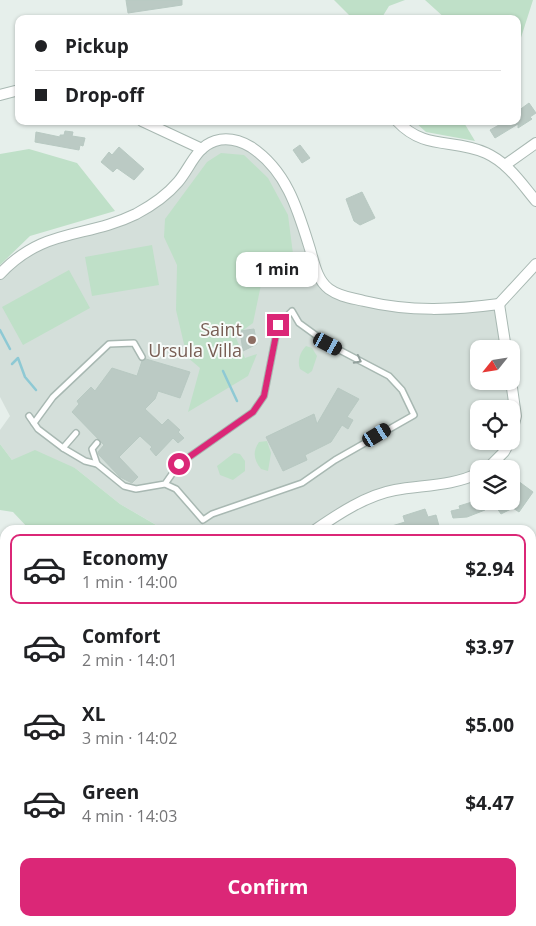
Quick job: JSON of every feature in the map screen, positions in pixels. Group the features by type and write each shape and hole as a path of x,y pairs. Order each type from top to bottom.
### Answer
{"street":[{"path":"0,95 15,91"},
{"path":"151,125 202,149"},
{"path":"401,125 412,135 422,140 474,149 505,164 536,200"},
{"path":"0,274 12,262 40,243 56,237 116,222 147,207 178,183 202,149 216,141 240,141 271,164 282,177 296,204 316,270 327,288 341,296 408,309 440,310 500,304 536,264"},
{"path":"505,164 536,143"},
{"path":"500,304 505,340"},
{"path":"496,460 505,450"},
{"path":"323,525 345,511 393,490 433,486 470,476"}],"lane":[{"path":"29,416 38,429 63,448 85,461 97,464 124,486 136,489 165,484 176,489 203,520 212,514 302,482 343,455 414,415 402,390 389,376 328,344 299,323 292,310 278,325 264,396 253,412 179,464 165,484"},
{"path":"34,423 53,396 109,344 134,343 142,357"},
{"path":"63,448 76,432"},
{"path":"97,443 92,449 97,464"}],"shaded area":[{"name":"Saint Ursula Villa","path":"240,141 282,177 323,284 374,304 499,304 505,340 470,340 470,390 511,390 511,400 470,400 470,450 503,450 494,460 470,460 470,475 393,491 325,525 156,525 120,504 75,468 12,460 0,444 0,430 10,416 0,397 0,274 26,252 147,207 208,144"}],"green space":[{"path":"334,0 405,0 389,6 383,15 349,15"},
{"path":"425,0 533,0 521,38 521,15 442,15"},
{"path":"418,125 465,125 475,141 426,132"},
{"path":"29,149 77,163 115,211 30,236 0,265 0,154"},
{"path":"221,153 244,155 268,178 288,215 293,254 262,280 253,323 235,336 245,358 257,354 248,376 188,412 200,368 187,357 176,310 177,265 164,237 165,219 207,162"},
{"path":"152,245 159,285 92,296 85,257"},
{"path":"69,270 90,308 23,345 2,307"},
{"path":"306,346 312,348 317,356 312,371 308,374 300,369 299,363 302,351"},
{"path":"267,441 271,453 268,471 261,469 255,456 255,449 259,442"},
{"path":"0,444 12,460 35,450 75,468 120,504 156,525 25,525 13,512 0,510"},
{"path":"234,453 240,454 245,461 245,471 233,480 220,475 217,466"}],"building":[{"path":"126,0 182,0 182,5 128,13"},
{"path":"529,103 536,113 530,117 532,119 518,128 518,125 521,125 521,109"},
{"path":"499,125 516,125 495,138 490,130"},
{"path":"65,131 73,132 72,136 85,138 83,146 80,145 79,150 35,142 36,132 60,137 60,135 64,135"},
{"path":"300,145 310,158 302,163 293,150"},
{"path":"119,147 144,169 134,180 117,168 113,172 101,162 109,152 112,155"},
{"path":"362,192 375,218 360,225 354,221 346,199"},
{"path":"254,329 257,344 243,351 240,331"},
{"path":"146,359 190,372 180,398 158,391 155,399 145,409 162,425 168,419 180,430 178,432 184,438 178,443 173,438 156,456 150,449 152,447 140,436 119,457 138,477 132,483 120,477 99,455 98,452 104,445 72,412 79,404 77,401 91,387 95,391 112,368 137,376 142,361"},
{"path":"338,388 359,399 347,417 353,420 348,429 342,425 331,442 305,455 307,460 283,471 266,437 314,414 317,424"},
{"path":"520,482 533,492 519,512 516,510 520,510"},
{"path":"470,503 470,510 485,510 467,517 453,518 451,511 460,509 459,506"},
{"path":"425,509 428,517 436,515 439,525 395,525 405,522 403,516"},
{"path":"498,510 509,510 501,514"}],"waterway":[{"path":"0,330 10,349"},
{"path":"12,364 18,358 25,377 36,390"},
{"path":"223,371 237,401"}],"place":[{"name":"Saint Ursula Villa","path":"252,340"}],"route":[{"path":"179,464 214,437 253,412 264,396 278,325"}]}
